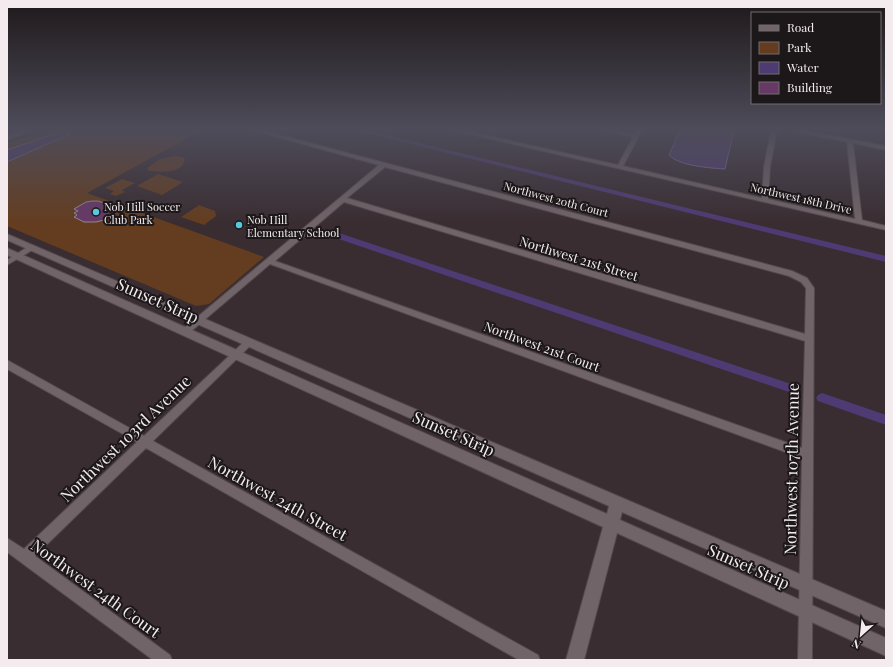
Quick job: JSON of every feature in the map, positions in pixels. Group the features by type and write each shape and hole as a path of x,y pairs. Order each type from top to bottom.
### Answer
{"street":[{"name":"Northwest 20th Court","path":"369,161 792,274 804,280"},
{"name":"Northwest 18th Drive","path":"594,161 886,228"},
{"path":"620,167 623,161"},
{"path":"765,200 768,161"},
{"path":"852,161 859,222"},
{"path":"186,331 383,165"},
{"name":"Northwest 21st Street","path":"342,200 810,339"},
{"name":"Sunset Strip","path":"7,237 886,620"},
{"path":"11,257 32,248"},
{"name":"Sunset Strip","path":"11,257 186,331 886,647"},
{"name":"Northwest 21st Court","path":"268,261 807,455"},
{"name":"Northwest 107th Avenue","path":"804,280 810,288 805,660"},
{"name":"Northwest 103rd Avenue","path":"25,557 145,440 249,342"},
{"name":"Northwest 24th Street","path":"7,364 145,440 534,660"},
{"path":"575,660 617,503"},
{"name":"Northwest 24th Court","path":"7,544 165,660"}],"green space":[{"path":"7,161 145,161 87,193 264,257 209,304 196,306 7,226"},
{"path":"157,161 184,161 176,170 165,172 149,171 147,168"},
{"path":"158,174 183,182 162,195 137,186"},
{"path":"122,179 135,183 122,190 125,192 116,196 110,194 114,191 105,188"},
{"path":"199,205 215,211 216,216 204,225 181,217"}],"water":[{"path":"678,161 727,161 725,169 703,167"}],"building":[{"name":"Nob Hill Soccer Club Park","path":"98,201 121,209 104,220 96,222 84,222 74,217 77,215 74,213 78,211 74,209 86,202"}],"waterway":[{"path":"485,161 886,259"},
{"path":"330,233 793,389"},
{"path":"822,398 886,420"}],"place":[{"name":"Nob Hill Soccer Club Park","path":"96,212"},
{"name":"Nob Hill Elementary School","path":"239,225"}]}
